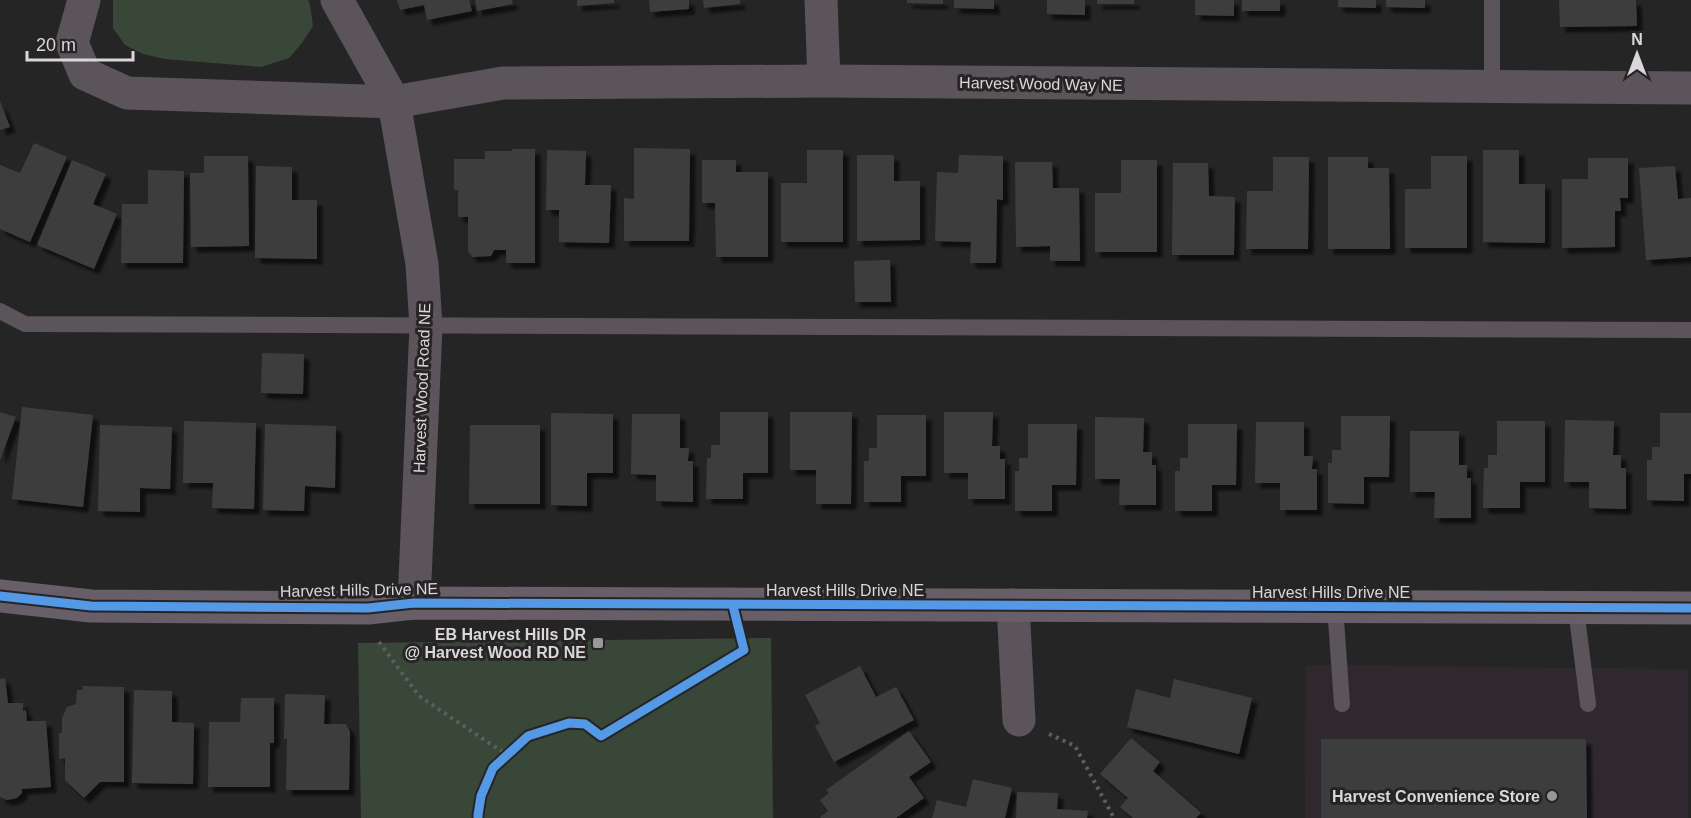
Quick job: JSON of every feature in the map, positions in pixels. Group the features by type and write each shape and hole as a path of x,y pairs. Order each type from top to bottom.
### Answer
{"street":[{"path":"84,0 72,43 86,74 127,93 394,102"},
{"name":"Harvest Wood Road NE","path":"338,0 394,102 422,264 426,326 414,603"},
{"path":"821,0 824,81"},
{"name":"Harvest Wood Way NE","path":"394,102 503,83 824,81 1691,88"},
{"name":"Harvest Hills Drive NE","path":"0,596 92,606 368,608 414,603 1691,608"},
{"path":"1013,605 1019,720"}],"lane":[{"path":"1492,0 1492,88"},
{"path":"0,311 25,324 1691,330"},
{"path":"1335,606 1342,704"},
{"path":"1576,609 1588,704"}],"path":[{"path":"368,608 373,634 387,656 419,696 507,755"},
{"path":"1019,720 1075,746 1114,818"}],"shaded area":[{"path":"1306,665 1688,669 1688,818 1305,818"}],"green space":[{"path":"113,0 308,0 313,26 289,58 261,67 165,59 143,54 125,45 113,28"},
{"path":"771,638 773,818 361,818 358,643"}],"building":[{"path":"397,0 469,0 472,11 427,20 424,5 400,10"},
{"path":"475,0 512,0 513,4 477,11"},
{"path":"577,0 614,0 614,3 577,6"},
{"path":"649,0 689,0 689,9 650,12"},
{"path":"703,0 740,0 740,4 704,8"},
{"path":"907,0 943,0 943,4 907,3"},
{"path":"954,0 994,0 994,9 954,8"},
{"path":"1047,0 1085,0 1085,15 1047,14"},
{"path":"1097,0 1134,0 1134,4 1097,4"},
{"path":"1195,0 1234,0 1234,16 1195,15"},
{"path":"1242,0 1280,0 1280,11 1242,11"},
{"path":"1338,0 1376,0 1376,8 1338,7"},
{"path":"1386,0 1425,0 1425,8 1386,7"},
{"path":"1559,0 1636,0 1637,26 1560,27"},
{"path":"0,101 10,127 0,130"},
{"path":"34,143 67,157 30,242 0,229 0,165 20,173"},
{"path":"634,148 690,149 689,241 624,241 624,198 634,199"},
{"path":"512,149 535,149 535,263 506,263 506,250 494,250 491,256 472,257 468,251 468,217 458,217 458,190 454,190 454,159 485,159 485,151 512,151"},
{"path":"547,150 586,151 585,185 611,185 609,243 559,242 559,210 546,210"},
{"path":"807,150 843,150 843,242 781,242 781,183 807,183"},
{"path":"1483,150 1519,150 1519,184 1545,184 1545,243 1483,242"},
{"path":"857,155 894,155 894,181 920,181 920,240 857,241"},
{"path":"959,155 1003,156 1003,200 997,199 996,263 970,263 971,242 935,241 937,172 958,173"},
{"path":"204,156 248,156 249,246 191,247 190,173 204,173"},
{"path":"1431,156 1467,156 1467,248 1405,248 1405,189 1431,189"},
{"path":"1273,157 1309,157 1308,249 1246,249 1247,191 1273,191"},
{"path":"1328,157 1368,157 1368,168 1389,168 1390,249 1328,249"},
{"path":"1588,158 1628,158 1628,198 1620,198 1621,211 1615,211 1615,247 1562,248 1562,179 1588,179"},
{"path":"72,160 106,174 93,204 117,214 94,269 37,245"},
{"path":"702,160 736,160 736,172 768,172 768,257 716,257 715,203 702,203"},
{"path":"1121,160 1157,160 1157,252 1095,252 1095,193 1121,193"},
{"path":"1015,162 1052,162 1053,188 1079,188 1080,261 1050,261 1050,246 1016,247"},
{"path":"1173,163 1208,163 1209,196 1235,197 1234,255 1172,255"},
{"path":"256,166 292,167 292,200 317,200 317,259 255,258"},
{"path":"1675,166 1678,199 1691,198 1691,257 1646,260 1639,168"},
{"path":"148,170 184,171 183,263 121,263 122,204 148,204"},
{"path":"890,260 891,302 855,302 854,261"},
{"path":"262,353 304,354 303,394 261,393"},
{"path":"22,407 93,415 83,507 12,499"},
{"path":"0,412 16,417 0,460"},
{"path":"720,412 768,412 768,473 743,473 743,499 706,499 707,458 711,458 711,445 720,445"},
{"path":"790,412 852,412 851,504 816,504 816,470 790,470"},
{"path":"944,412 993,412 992,446 1000,446 1000,459 1005,459 1005,499 968,499 968,473 944,473"},
{"path":"551,413 613,414 613,473 587,473 587,506 551,505"},
{"path":"1660,413 1691,413 1691,474 1684,474 1684,501 1647,500 1647,460 1652,460 1652,447 1660,447"},
{"path":"632,414 680,414 680,448 689,448 688,461 693,461 693,502 656,501 656,475 631,474"},
{"path":"877,415 926,415 926,476 901,476 901,502 864,502 864,461 869,461 869,448 877,448"},
{"path":"1341,416 1390,416 1389,477 1364,477 1364,504 1328,503 1328,463 1332,463 1332,450 1341,450"},
{"path":"1095,417 1144,418 1143,452 1152,452 1152,465 1156,465 1156,505 1119,505 1120,479 1095,479"},
{"path":"1565,420 1614,421 1613,455 1621,455 1621,468 1626,468 1626,509 1589,508 1589,482 1564,482"},
{"path":"184,421 256,423 254,509 212,508 213,483 183,483"},
{"path":"1497,421 1545,421 1545,482 1520,482 1520,508 1483,508 1484,468 1488,468 1488,455 1497,455"},
{"path":"1256,422 1304,422 1304,456 1313,456 1312,469 1317,469 1317,510 1280,510 1280,483 1255,483"},
{"path":"265,424 336,426 335,488 305,486 304,511 263,510"},
{"path":"1028,424 1077,424 1076,485 1052,485 1052,511 1015,511 1015,471 1019,471 1019,458 1028,458"},
{"path":"1188,424 1237,424 1236,485 1212,485 1212,511 1175,511 1175,471 1180,471 1180,458 1188,458"},
{"path":"100,425 172,427 170,489 140,488 140,512 98,511"},
{"path":"470,425 540,425 540,504 469,504"},
{"path":"1410,431 1459,431 1459,465 1467,465 1467,478 1471,478 1471,518 1434,518 1435,492 1410,492"},
{"path":"860,666 876,697 896,687 914,720 834,762 815,726 820,723 805,695"},
{"path":"5,678 8,703 23,703 27,721 46,721 51,787 22,789 22,793 17,798 7,800 0,797 0,679"},
{"path":"1174,679 1252,698 1239,754 1127,727 1136,689 1170,698"},
{"path":"82,686 124,687 124,782 100,782 84,798 65,780 65,758 59,759 59,733 62,733 62,718 67,707 76,704 77,690 83,690"},
{"path":"134,690 172,691 172,722 194,723 193,784 132,783"},
{"path":"285,694 325,695 324,724 346,724 350,732 349,790 286,790"},
{"path":"241,698 274,698 274,743 270,743 270,787 208,787 209,722 240,722"},
{"path":"909,731 931,762 909,777 924,798 896,818 820,817 828,811 820,800 829,793 826,790"},
{"path":"1131,738 1160,762 1153,771 1201,813 1196,818 1133,818 1120,807 1128,798 1100,774"},
{"path":"1321,739 1586,739 1587,818 1321,818"},
{"path":"973,779 1012,788 1005,818 932,818 937,800 966,807"},
{"path":"1017,792 1058,793 1057,809 1088,811 1087,818 1016,818"}],"cycle path":[{"path":"0,596 91,606 368,608 414,603 1691,608"},
{"path":"478,818 481,796 493,768 528,736 569,723 585,724 601,736 744,650 733,606"}],"place":[{"name":"EB Harvest Hills DR @ Harvest Wood RD NE","path":"598,643"},
{"name":"Harvest Convenience Store","path":"1552,796"}]}
